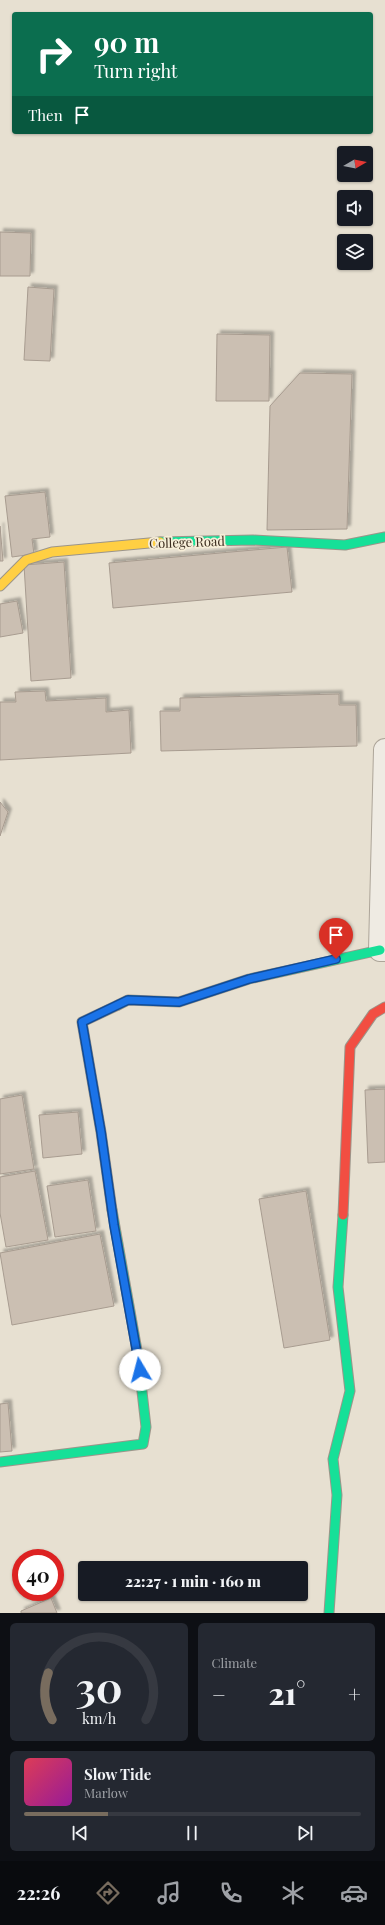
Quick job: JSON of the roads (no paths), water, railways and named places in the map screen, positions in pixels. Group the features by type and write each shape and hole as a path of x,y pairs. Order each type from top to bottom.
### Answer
{"street":[{"name":"College Road","path":"0,586 26,560 52,552 158,542 253,540 345,544 385,537"},
{"path":"0,1462 143,1444 146,1427 138,1356 114,1225 101,1132 82,1022 128,1000 179,1002 249,979 382,950 385,750"},
{"path":"329,1613 337,1495 333,1459 350,1391 338,1287 346,1164 350,1047 373,1014 385,1007"}]}
